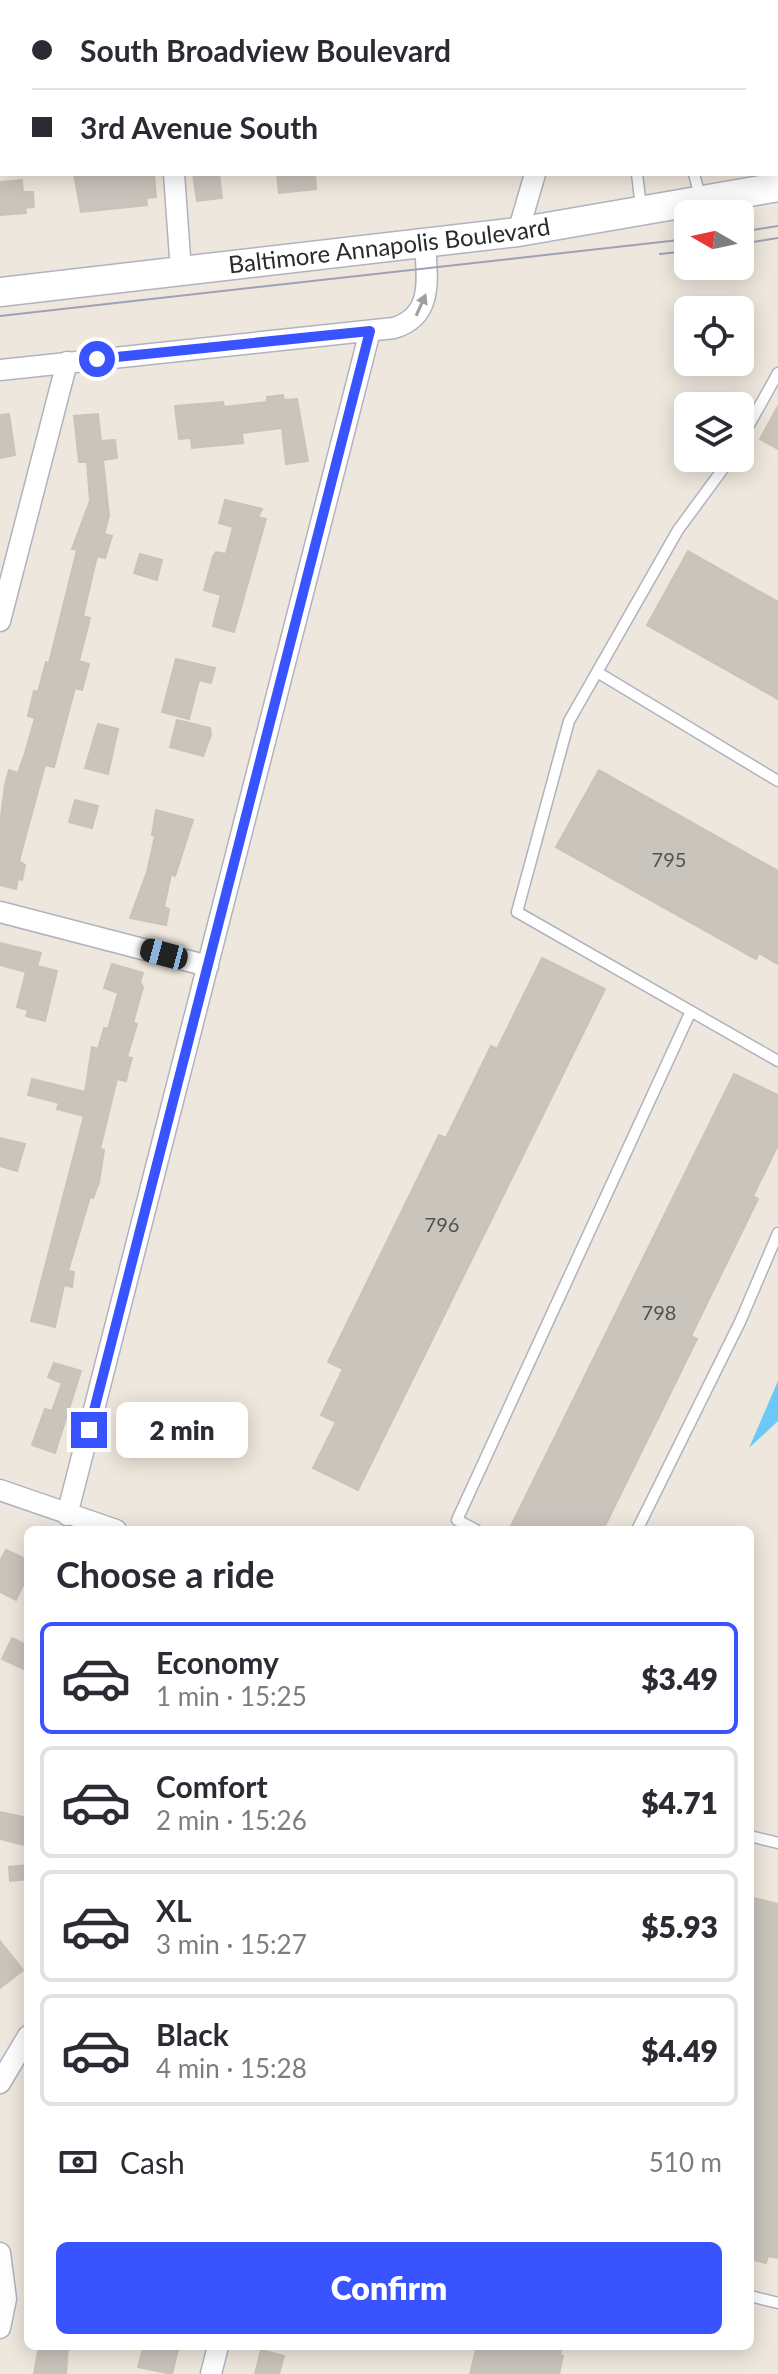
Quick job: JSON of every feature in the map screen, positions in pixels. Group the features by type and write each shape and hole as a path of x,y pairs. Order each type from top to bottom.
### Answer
{"main road":[{"name":"Baltimore Annapolis Boulevard","path":"710,200 777,183"},
{"name":"Baltimore Annapolis Boulevard","path":"0,292 425,244 674,207"}],"street":[{"path":"174,176 181,271"},
{"path":"518,232 534,176"},
{"path":"0,370 370,331 408,324 422,308 427,288 425,244"},
{"path":"67,1515 370,331"},
{"path":"0,621 67,362"},
{"path":"0,912 208,966"},
{"path":"2,1493 103,1526"},
{"path":"0,2083 24,2043"},
{"path":"0,2253 6,2299 0,2328"},
{"path":"211,2374 217,2350"}],"lane":[{"path":"637,176 642,213"},
{"path":"695,176 701,200"},
{"path":"754,416 778,373"},
{"path":"721,472 678,530 569,721 517,912 778,1061"},
{"path":"597,672 778,781"},
{"path":"468,1526 457,1520 691,1011"},
{"path":"639,1526 740,1322 778,1233"},
{"path":"754,1837 778,1843"},
{"path":"754,2297 778,2303"}],"water":[{"path":"778,1381 778,1421 749,1448"}],"building":[{"path":"74,176 154,176 156,197 146,198 147,205 81,212"},
{"path":"193,176 219,176 222,198 197,201"},
{"path":"277,176 315,176 316,189 279,193"},
{"path":"22,180 23,192 33,192 34,207 25,208 26,213 1,215 0,182"},
{"path":"283,395 284,400 297,399 308,461 286,464 282,428 242,433 243,443 192,448 191,438 179,439 175,406 223,402 224,407 267,402 267,397"},
{"path":"778,406 778,449 760,439"},
{"path":"9,414 15,455 0,458 0,415"},
{"path":"98,414 101,441 115,440 117,458 103,460 109,516 104,534 112,536 105,558 97,556 83,616 90,618 79,661 89,664 82,690 75,688 54,767 45,765 19,861 25,865 22,880 18,879 16,889 0,885 0,824 5,785 9,770 18,773 25,753 35,718 28,716 34,691 38,692 46,662 49,663 77,550 72,549 90,501 87,462 79,462 74,416"},
{"path":"225,500 262,509 258,517 266,519 234,632 213,626 221,595 204,590 213,557 216,552 226,554 233,527 219,523"},
{"path":"688,551 778,602 778,699 647,625"},
{"path":"140,554 162,560 157,580 134,573"},
{"path":"176,659 215,668 211,683 199,680 189,719 162,712"},
{"path":"177,720 210,728 211,735 203,756 170,747"},
{"path":"98,724 118,729 108,774 85,768"},
{"path":"599,770 778,871 778,964 759,953 756,959 556,847"},
{"path":"75,800 98,806 92,828 69,822"},
{"path":"156,810 193,820 175,876 171,874 164,907 169,909 166,925 130,918 147,872 155,836 152,835"},
{"path":"0,943 41,953 37,966 57,971 45,1021 26,1016 28,1010 17,1007 26,972 0,965"},
{"path":"542,958 605,989 358,1490 313,1468 336,1422 321,1415 343,1369 328,1362 439,1135 446,1138 491,1046 497,1049"},
{"path":"112,964 143,973 140,982 143,987 133,1023 137,1024 127,1057 132,1058 126,1081 117,1079 100,1149 104,1150 99,1182 93,1198 90,1197 68,1271 74,1272 72,1287 64,1285 55,1327 31,1321 84,1116 57,1109 59,1103 28,1095 32,1079 85,1092 92,1047 98,1049 104,1028 108,1029 118,993 104,988"},
{"path":"734,1074 778,1095 778,1145 753,1196 758,1199 691,1336 697,1339 605,1526 511,1526"},
{"path":"0,1138 25,1144 17,1171 0,1166"},
{"path":"54,1363 81,1371 55,1453 32,1445 45,1409 52,1411 62,1383 48,1377"},
{"path":"6,1550 24,1558 24,1583 16,1600 0,1592 0,1561"},
{"path":"12,1638 24,1644 24,1669 2,1659"},
{"path":"0,1812 24,1817 24,1845 0,1839"},
{"path":"24,1865 24,1879 10,1881 9,1867"},
{"path":"754,1898 778,1904 778,2258 768,2256 766,2263 754,2260"},
{"path":"0,1941 23,1970 0,1988"},
{"path":"38,2350 68,2350 66,2374 34,2374"},
{"path":"143,2350 178,2350 172,2374 138,2367"},
{"path":"261,2350 284,2356 279,2374 255,2374"},
{"path":"476,2350 561,2350 560,2355 563,2356 559,2374 470,2374"}],"tram line":[{"path":"754,230 778,226"},
{"path":"754,242 778,238"},
{"path":"0,316 674,241"},
{"path":"660,254 674,252"}],"route":[{"path":"89,1430 370,331 97,359"}]}
